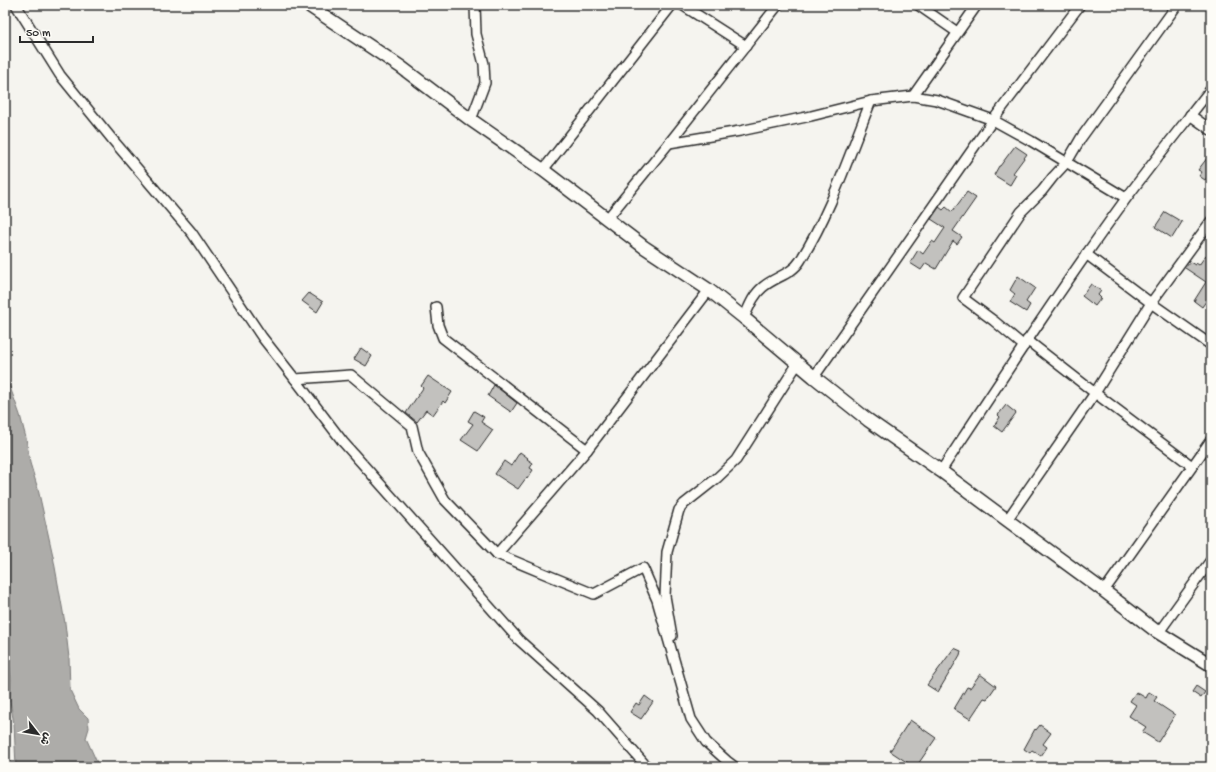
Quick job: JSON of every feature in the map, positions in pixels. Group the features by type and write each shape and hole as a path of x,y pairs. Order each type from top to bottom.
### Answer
{"street":[{"path":"16,5 60,75 192,233 262,337 343,442 519,640 598,711 647,767"},
{"path":"308,5 401,67 471,120 543,170 606,220 709,290 868,420 941,471 1159,632 1211,665"},
{"path":"471,120 485,83 484,64 476,34 475,5"},
{"path":"543,170 672,5"},
{"path":"682,5 746,46"},
{"path":"606,220 778,5"},
{"path":"918,5 957,32"},
{"path":"913,96 977,5"},
{"path":"814,377 993,120 1080,5"},
{"path":"1177,5 1081,138 1067,162 1042,191 1021,212 963,298 994,322 1095,393 1192,466"},
{"path":"941,471 1025,343 1086,254 1126,198 1211,89"},
{"path":"669,143 740,131 812,116 871,101 913,96 936,100 993,120 1067,162 1126,198"},
{"path":"744,318 757,293 769,283 788,273 799,263 808,248 831,203 871,101"},
{"path":"1190,115 1211,130"},
{"path":"1007,520 1095,393 1151,303 1211,221"},
{"path":"1086,254 1151,303 1211,344"},
{"path":"497,554 587,450 709,290"},
{"path":"436,307 438,325 443,338 587,450"},
{"path":"676,667 665,596 667,552 679,510 684,504 717,478 736,460 798,363"},
{"path":"295,379 351,375 412,426 418,452 445,500 497,554 594,594 643,568 657,600 691,719 706,742 736,767"},
{"path":"1104,591 1211,440"},
{"path":"1159,632 1211,560"}],"shaded area":[{"path":"5,373 20,415 30,463 38,489 53,556 65,623 69,658 70,690 79,709 88,718 89,728 86,738 99,767 16,767 14,724 10,701 11,679 5,647"}],"building":[{"path":"1015,146 1027,154 1013,173 1016,175 1010,185 994,175 999,166"},
{"path":"1211,153 1211,172 1205,180 1199,176 1202,172 1198,170"},
{"path":"967,192 976,198 953,231 962,237 957,244 953,241 936,269 926,263 921,270 910,263 918,250 923,254 932,241 935,243 945,228 931,219 939,207 943,210 946,207 952,212"},
{"path":"1165,212 1182,222 1172,238 1155,227"},
{"path":"1206,255 1211,259 1211,294 1202,307 1194,301 1206,282 1185,268 1190,262 1195,265 1196,263 1199,265"},
{"path":"1018,276 1035,288 1026,302 1030,305 1026,312 1010,302 1015,294 1010,290"},
{"path":"1091,284 1101,291 1098,295 1101,298 1095,306 1082,296"},
{"path":"309,293 323,302 317,312 302,301"},
{"path":"361,348 372,356 366,366 354,359"},
{"path":"428,376 452,392 445,403 443,401 433,415 426,410 417,422 406,413 423,388 421,386"},
{"path":"494,385 517,403 511,412 488,396"},
{"path":"1006,405 1016,413 1002,432 994,426 1000,417 998,415"},
{"path":"474,411 484,417 481,422 493,430 478,451 461,440 473,424 468,421"},
{"path":"520,452 533,463 530,468 533,470 518,489 495,474 504,461 511,466"},
{"path":"954,648 961,651 960,655 938,692 927,685"},
{"path":"980,674 996,686 987,699 984,698 970,719 954,709 967,687 970,688"},
{"path":"1196,686 1205,692 1201,698 1192,692"},
{"path":"1136,692 1146,698 1149,692 1157,697 1154,701 1175,715 1158,742 1142,732 1146,727 1129,716 1136,705 1130,701"},
{"path":"645,696 653,702 641,719 630,712 636,703 639,705"},
{"path":"910,720 936,738 916,767 890,751"},
{"path":"1040,725 1051,733 1043,744 1047,747 1041,756 1032,750 1030,753 1024,749 1035,729 1036,730"}]}
